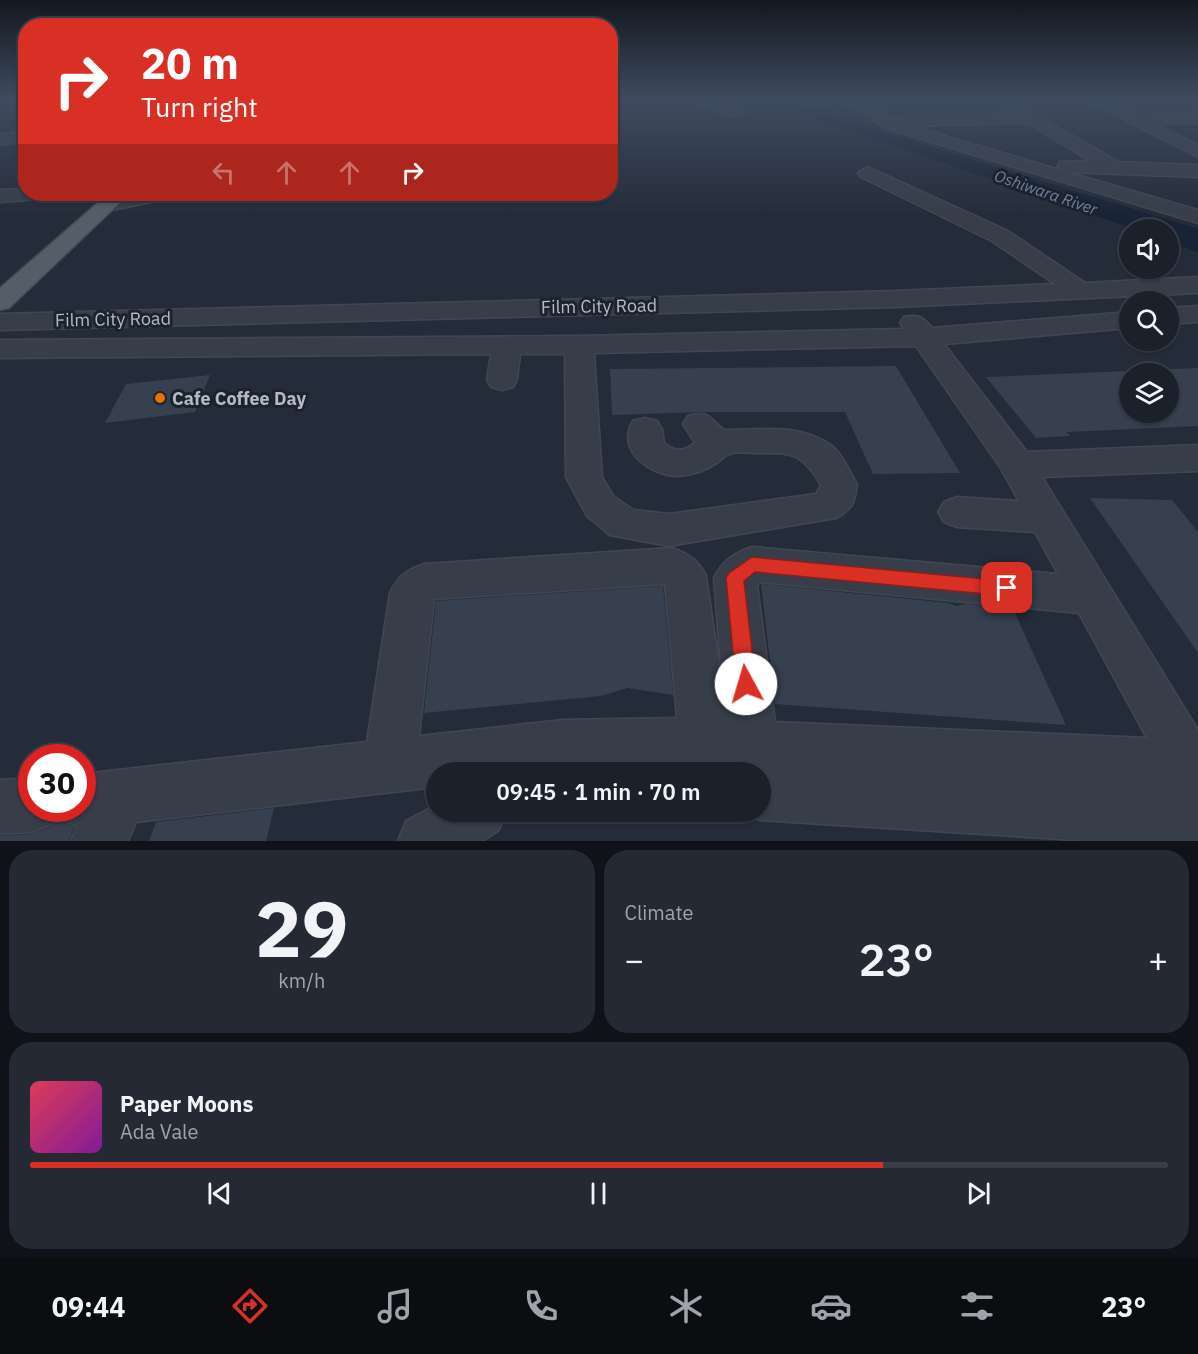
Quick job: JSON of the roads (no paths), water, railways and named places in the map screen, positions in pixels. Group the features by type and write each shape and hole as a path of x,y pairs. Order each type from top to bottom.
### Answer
{"main road":[{"path":"2,297 111,201"}],"street":[{"path":"939,138 1198,217"},
{"path":"1065,138 1113,167"},
{"path":"1169,138 1198,152"},
{"path":"0,153 18,152"},
{"path":"1026,166 1198,171"},
{"path":"868,173 1000,236 1043,263 1079,290"},
{"path":"0,196 18,195"},
{"name":"Film City Road","path":"0,322 896,299 1198,285"},
{"path":"896,299 1017,465 1194,772"},
{"name":"Film City Road","path":"0,349 579,345 925,337 1119,321"},
{"path":"502,380 507,344"},
{"path":"579,345 584,477 600,506 624,524 669,530 823,508 836,501 839,485 821,456 794,441 709,433 707,455 691,461 666,462 647,448 645,429"},
{"path":"1017,465 1198,458"},
{"path":"954,507 1044,512"},
{"path":"739,762 735,578 752,564 1093,596"},
{"path":"390,767 411,593 424,582 672,565 685,576 739,762"},
{"path":"431,762 563,746 739,762"},
{"path":"100,814 426,763"},
{"path":"771,763 1194,772"},
{"path":"771,766 1198,820"},
{"path":"0,807 18,806"},
{"path":"426,841 460,822"}],"water":[{"name":"Oshiwara River","path":"873,138 903,138 1166,219 1119,219 1119,224"},
{"path":"1179,223 1198,229 1198,252 1179,245"}],"place":[{"name":"Cafe Coffee Day","path":"160,398"}]}
